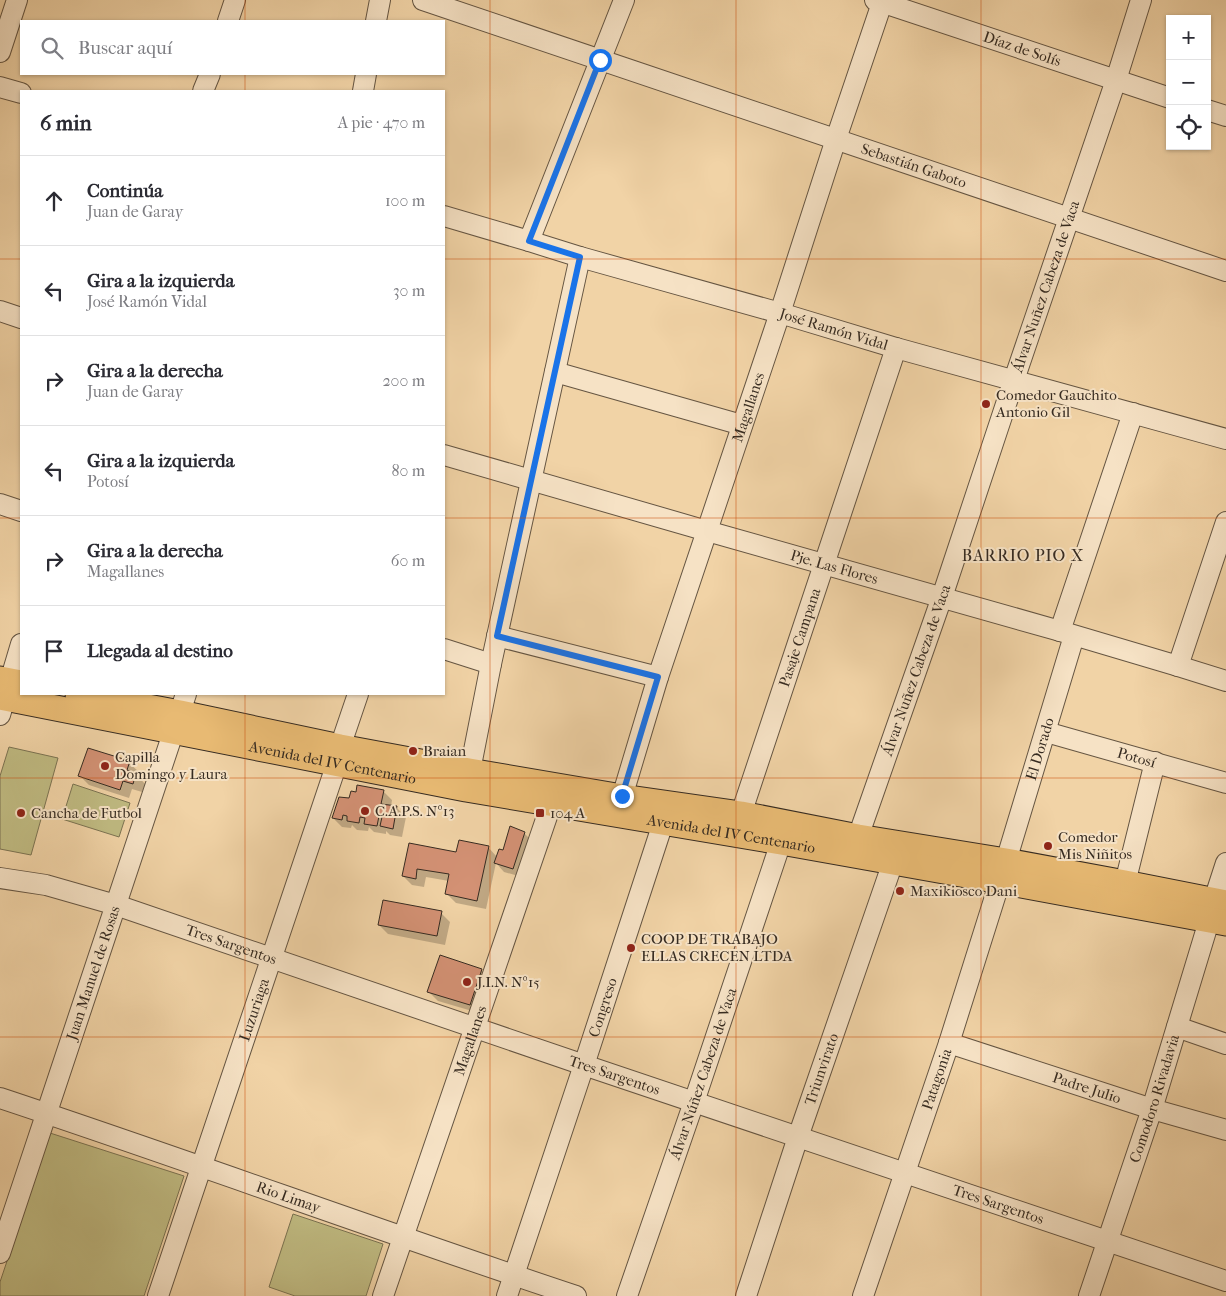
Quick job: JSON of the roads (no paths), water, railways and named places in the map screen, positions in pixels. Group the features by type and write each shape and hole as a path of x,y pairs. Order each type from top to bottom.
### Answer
{"main road":[{"name":"Avenida del IV Centenario","path":"6,692 20,694"},
{"name":"Avenida del IV Centenario","path":"31,695 179,713"},
{"name":"Avenida del IV Centenario","path":"90,695 179,713 339,755 468,780 782,832 1219,912"},
{"name":"Avenida del IV Centenario","path":"664,813 741,814 782,832"},
{"name":"Avenida del IV Centenario","path":"1003,871 1125,883 1219,912"}],"street":[{"path":"0,52 18,0"},
{"path":"228,20 235,0"},
{"path":"376,20 380,0"},
{"name":"Sebastián Gaboto","path":"423,0 1226,271"},
{"path":"529,241 624,0"},
{"name":"Álvar Nuñez Cabeza de Vaca","path":"860,847 1142,0"},
{"name":"Díaz de Solís","path":"880,1 1166,97"},
{"name":"Magallanes","path":"620,806 658,677 780,313 880,1"},
{"path":"204,90 210,75"},
{"path":"363,90 366,75"},
{"path":"0,87 20,93"},
{"path":"1211,111 1226,116"},
{"name":"José Ramón Vidal","path":"445,216 896,348 1226,439"},
{"path":"468,780 491,664 580,257"},
{"path":"0,311 20,318"},
{"name":"Pasaje Campana","path":"741,814 896,348"},
{"path":"555,372 742,425"},
{"name":"El Dorado","path":"1003,871 1046,732 1067,634 1133,413"},
{"name":"Pje. Las Flores","path":"445,455 942,597 1226,681"},
{"path":"0,504 20,511"},
{"path":"1178,666 1226,522"},
{"path":"497,636 658,677"},
{"path":"6,692 20,647"},
{"path":"445,649 491,664"},
{"name":"Luzuriaga","path":"158,1296 272,958 358,695"},
{"name":"Juan Manuel de Rosas","path":"0,1253 179,713"},
{"name":"Potosí","path":"1046,732 1226,783"},
{"path":"1125,883 1155,762"},
{"name":"Magallanes","path":"383,1296 554,795"},
{"name":"Congreso","path":"507,1296 584,1065 664,813"},
{"name":"Álvar Núñez Cabeza de Vaca","path":"627,1296 694,1102 782,832"},
{"name":"Triunvirato","path":"746,1296 894,852"},
{"name":"Comodoro Rivadavia","path":"1089,1296 1177,1027 1219,912 1226,863"},
{"name":"Patagonia","path":"862,1296 949,1043 1003,871"},
{"name":"Tres Sargentos","path":"0,878 46,885 116,905 1226,1282"},
{"path":"1177,1027 1226,1044"},
{"name":"Padre Julio","path":"949,1043 1226,1130"},
{"name":"Rio Limay","path":"0,1098 576,1296"}],"place":[{"name":"Comedor Gauchito Antonio Gil","path":"986,404"},
{"name":"Braian","path":"413,751"},
{"name":"Capilla Domingo y Laura","path":"105,766"},
{"name":"C.A.P.S. Nº13","path":"365,811"},
{"name":"Cancha de Futbol","path":"21,813"},
{"name":"104 A","path":"540,813"},
{"name":"Comedor Mis Niñitos","path":"1048,846"},
{"name":"Maxikiosco Dani","path":"900,891"},
{"name":"COOP DE TRABAJO ELLAS CRECEN LTDA","path":"631,948"},
{"name":"J.I.N. Nº15","path":"467,982"}],"district":[{"name":"BARRIO PIO X","path":"1023,555"}]}
